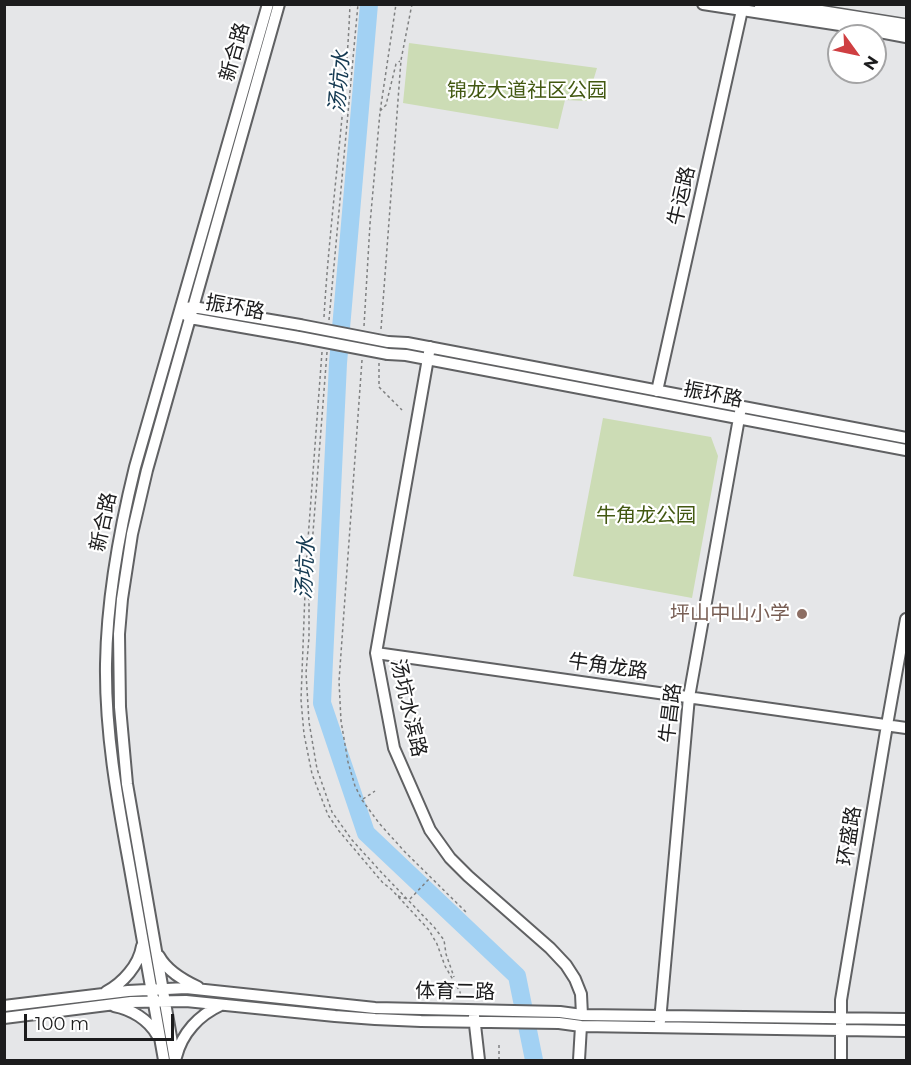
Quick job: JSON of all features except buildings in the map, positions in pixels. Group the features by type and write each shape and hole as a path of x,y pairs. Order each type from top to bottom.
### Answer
{"highway":[{"path":"762,4 906,27"}],"street":[{"name":"新合路","path":"176,1060 159,1002 151,990 115,786 106,667 108,622 114,563 127,498 268,4"},
{"name":"新合路","path":"164,1060 159,1002 163,989 127,784 120,707 119,634 122,599 139,501 279,4"},
{"path":"703,4 906,37"},
{"name":"牛运路","path":"657,391 742,10"},
{"name":"振环路","path":"180,309 299,331 407,343 906,438"},
{"name":"振环路","path":"299,331 384,357 406,355 906,450"},
{"name":"汤坑水滨路","path":"429,347 376,653 394,748 430,830 450,858 550,948 575,979 581,994 579,1060"},
{"name":"牛昌路","path":"660,1021 689,697 741,407"},
{"name":"环盛路","path":"841,1060 841,1000 906,620"},
{"name":"牛角龙路","path":"376,653 906,728"},
{"path":"101,994 120,982 129,972 141,952 142,940"},
{"path":"156,949 161,960 178,976 209,991"},
{"name":"体育二路","path":"4,1006 101,994 186,988 375,1008 512,1017 559,1023 582,1020 841,1024 906,1031"},
{"name":"体育二路","path":"4,1018 131,1002 186,1001 345,1017 420,1021 474,1016"},
{"path":"176,1060 179,1046 192,1026 210,1010 221,1004"},
{"path":"108,1005 139,1016 149,1024 161,1044"},
{"name":"体育二路","path":"512,1017 560,1012 582,1020"},
{"path":"474,1016 479,1060"},
{"name":"体育二路","path":"841,1024 906,1019"}],"path":[{"path":"324,323 326,280 348,62 350,4"},
{"path":"329,328 358,4"},
{"path":"363,333 380,112 396,4"},
{"path":"381,328 401,60 412,4"},
{"path":"380,112 386,105 396,64 401,60"},
{"path":"323,344 305,583 301,700 306,748 312,774 328,815 383,883 429,930 460,992 462,1004"},
{"path":"327,351 309,584 306,673 309,722 318,772 332,812 352,840 444,940 454,981"},
{"path":"362,353 339,681 341,721 348,762 354,786 379,823 430,878 468,914"},
{"path":"384,357 379,387 402,410"},
{"path":"314,449 320,449"},
{"path":"305,583 309,584"},
{"path":"312,774 318,772"},
{"path":"362,800 375,791"},
{"path":"409,900 430,878"},
{"path":"397,896 409,900"},
{"path":"499,1045 499,1060"}],"green space":[{"name":"锦龙大道社区公园","path":"409,43 597,68 587,101 565,100 558,129 403,103"},
{"name":"牛角龙公园","path":"603,418 711,437 718,456 692,598 573,576"}],"waterway":[{"name":"汤坑水","path":"369,4 338,363 322,703 366,833 517,976 534,1060"}],"place":[{"name":"坪山中山小学","path":"802,614"}]}
